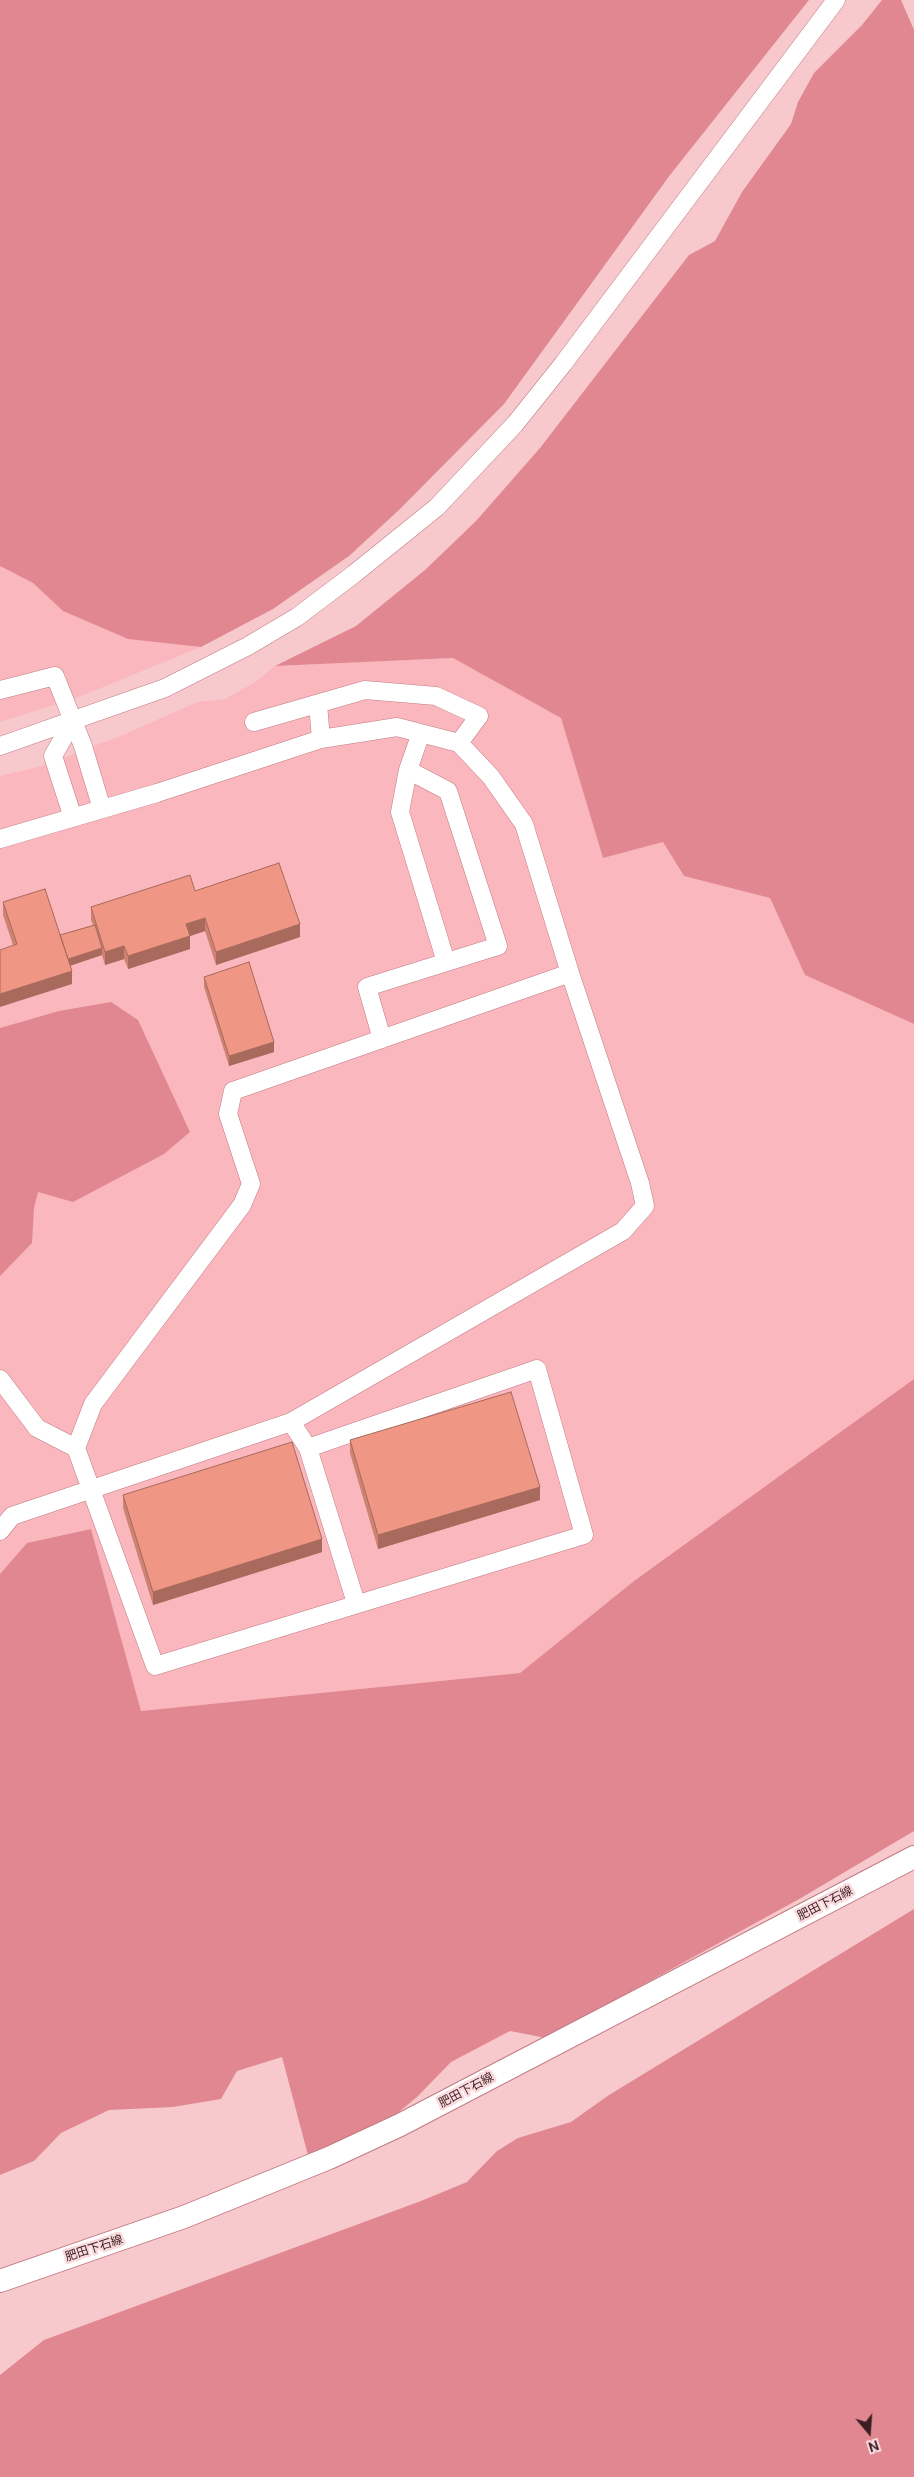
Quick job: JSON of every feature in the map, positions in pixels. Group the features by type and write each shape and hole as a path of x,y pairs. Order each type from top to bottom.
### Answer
{"main road":[{"name":"肥田下石線","path":"0,2281 184,2217 329,2158 400,2125 914,1857"}],"street":[{"path":"0,746 165,688 248,646 297,617 437,507 515,424 569,356 836,0"},
{"path":"0,690 55,676 83,746 102,809"},
{"path":"254,722 365,690 436,696 479,716 459,743"},
{"path":"318,704 321,739"},
{"path":"72,722 53,756 73,818"},
{"path":"0,839 102,809 321,739 397,727 459,743 490,777 524,824 570,973 640,1183 645,1206 624,1231 292,1422 90,1488 6,1513 0,1531"},
{"path":"421,733 408,770 400,812 446,962"},
{"path":"382,1039 367,987 498,946 448,791 408,770"},
{"path":"308,1448 537,1368 584,1535 356,1602 155,1666 76,1448 94,1404 242,1204 251,1184 228,1114 233,1091 570,973"},
{"path":"0,1379 37,1428 76,1448"},
{"path":"292,1422 308,1448 356,1602"}],"shaded area":[{"path":"0,0 809,0 670,175 504,404 399,510 349,556 273,609 201,647 128,639 63,611 33,583 0,566"},
{"path":"882,0 901,0 914,30 914,1024 805,975 770,898 684,876 663,842 603,858 561,718 453,658 275,666 356,626 425,570 476,521 540,448 689,255 715,241 742,192 791,124 798,102 814,73 862,25"},
{"path":"0,566 33,583 63,611 128,639 201,647 76,698 0,722"},
{"path":"453,658 561,718 603,858 663,842 684,876 770,898 805,975 914,1024 914,1379 634,1581 520,1673 141,1711 91,1529 27,1543 0,1574 0,776 42,766 123,735 197,702 225,699 254,683 275,666"},
{"path":"111,1002 138,1020 190,1132 164,1154 73,1202 38,1192 34,1208 32,1243 0,1276 0,1028 59,1011"},
{"path":"914,1379 914,1831 801,1898 546,2038 510,2031 451,2062 417,2097 382,2126 309,2159 282,2057 237,2071 221,2099 173,2107 109,2110 61,2133 34,2161 0,2175 0,1574 27,1543 91,1529 141,1711 520,1673 634,1581"},
{"path":"914,1909 914,2477 0,2477 0,2375 44,2340 421,2201 467,2182 497,2151 518,2138 571,2122 609,2095"}],"building":[{"path":"279,863 300,924 216,952 205,918 186,924 190,936 128,956 124,946 105,952 91,907 190,875 195,891"},
{"path":"45,889 72,971 0,994 0,950 17,944 3,902"},
{"path":"95,925 102,948 68,959 60,935"},
{"path":"249,962 274,1042 229,1056 204,977"},
{"path":"511,1392 540,1487 378,1535 350,1440"},
{"path":"292,1442 322,1539 153,1592 123,1495"}]}
